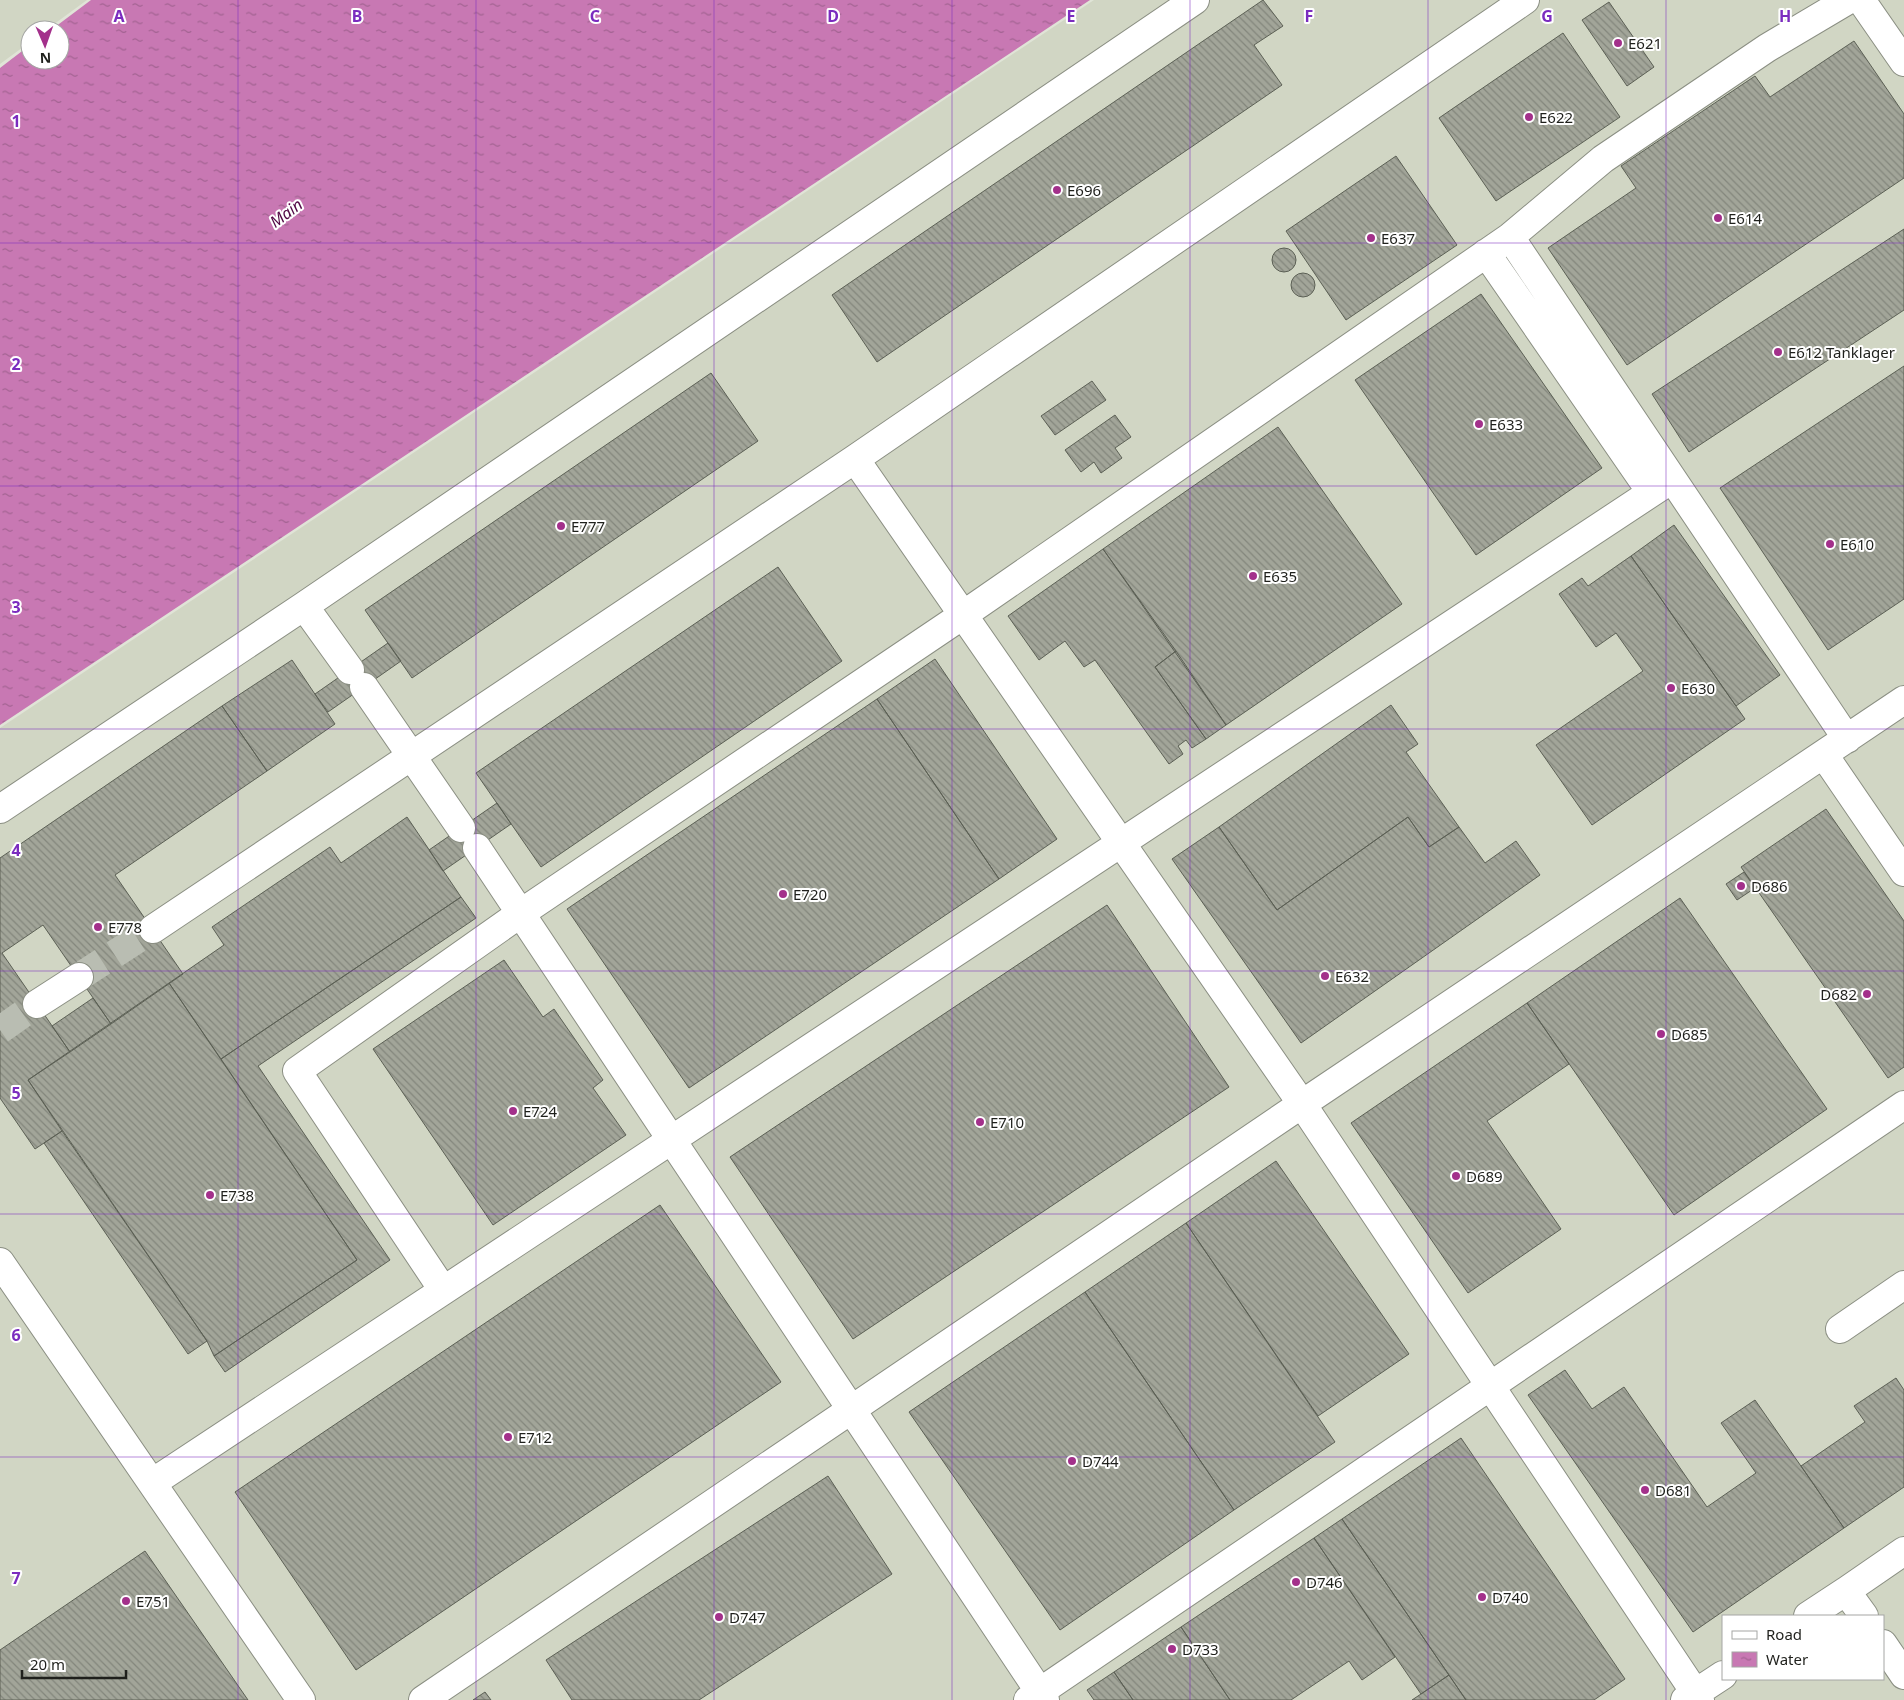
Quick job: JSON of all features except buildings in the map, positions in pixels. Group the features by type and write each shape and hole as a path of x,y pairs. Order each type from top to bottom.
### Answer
{"street":[{"path":"0,809 304,606 1194,0"},
{"path":"153,929 854,459 1525,0"},
{"path":"443,1290 297,1071 521,913 962,615 1510,237 1603,159 1767,48 1848,0"},
{"path":"1862,0 1904,62"},
{"path":"1510,237 1662,486"},
{"path":"1486,253 1662,486 1847,739"},
{"path":"854,459 1302,1104 1491,1387 1694,1698 1722,1675"},
{"path":"152,1483 1120,842 1662,486"},
{"path":"304,606 412,755 521,913 852,1409 1038,1697 1904,1105"},
{"path":"422,1700 1302,1104 1904,700"},
{"path":"1824,755 1904,872"},
{"path":"37,1004 79,977"},
{"path":"0,1262 301,1700"},
{"path":"1840,1329 1904,1285"},
{"path":"1809,1615 1904,1551"},
{"path":"1846,1590 1863,1615"},
{"path":"1884,1646 1904,1676"}],"shaded area":[{"path":"0,0 87,0 60,20 20,20 20,49 0,64"},
{"path":"1094,0 1904,0 1904,1700 0,1700 0,728"}],"water":[{"name":"Main","path":"91,0 1090,0 0,725 0,68 20,53 20,70 70,70 70,20 64,20"}],"tunnel":[{"path":"79,977 153,929"},
{"path":"0,1030 37,1004"}],"place":[{"name":"E621","path":"1618,43"},
{"name":"E622","path":"1529,117"},
{"name":"E696","path":"1057,190"},
{"name":"E614","path":"1718,218"},
{"name":"E637","path":"1371,238"},
{"name":"E612 Tanklager","path":"1778,352"},
{"name":"E633","path":"1479,424"},
{"name":"E777","path":"561,526"},
{"name":"E610","path":"1830,544"},
{"name":"E635","path":"1253,576"},
{"name":"E630","path":"1671,688"},
{"name":"D686","path":"1741,886"},
{"name":"E720","path":"783,894"},
{"name":"E778","path":"98,927"},
{"name":"E632","path":"1325,976"},
{"name":"D682","path":"1867,994"},
{"name":"D685","path":"1661,1034"},
{"name":"E724","path":"513,1111"},
{"name":"E710","path":"980,1122"},
{"name":"D689","path":"1456,1176"},
{"name":"E738","path":"210,1195"},
{"name":"E712","path":"508,1437"},
{"name":"D744","path":"1072,1461"},
{"name":"D681","path":"1645,1490"},
{"name":"D746","path":"1296,1582"},
{"name":"D740","path":"1482,1597"},
{"name":"E751","path":"126,1601"},
{"name":"D747","path":"719,1617"},
{"name":"D733","path":"1172,1649"}]}
